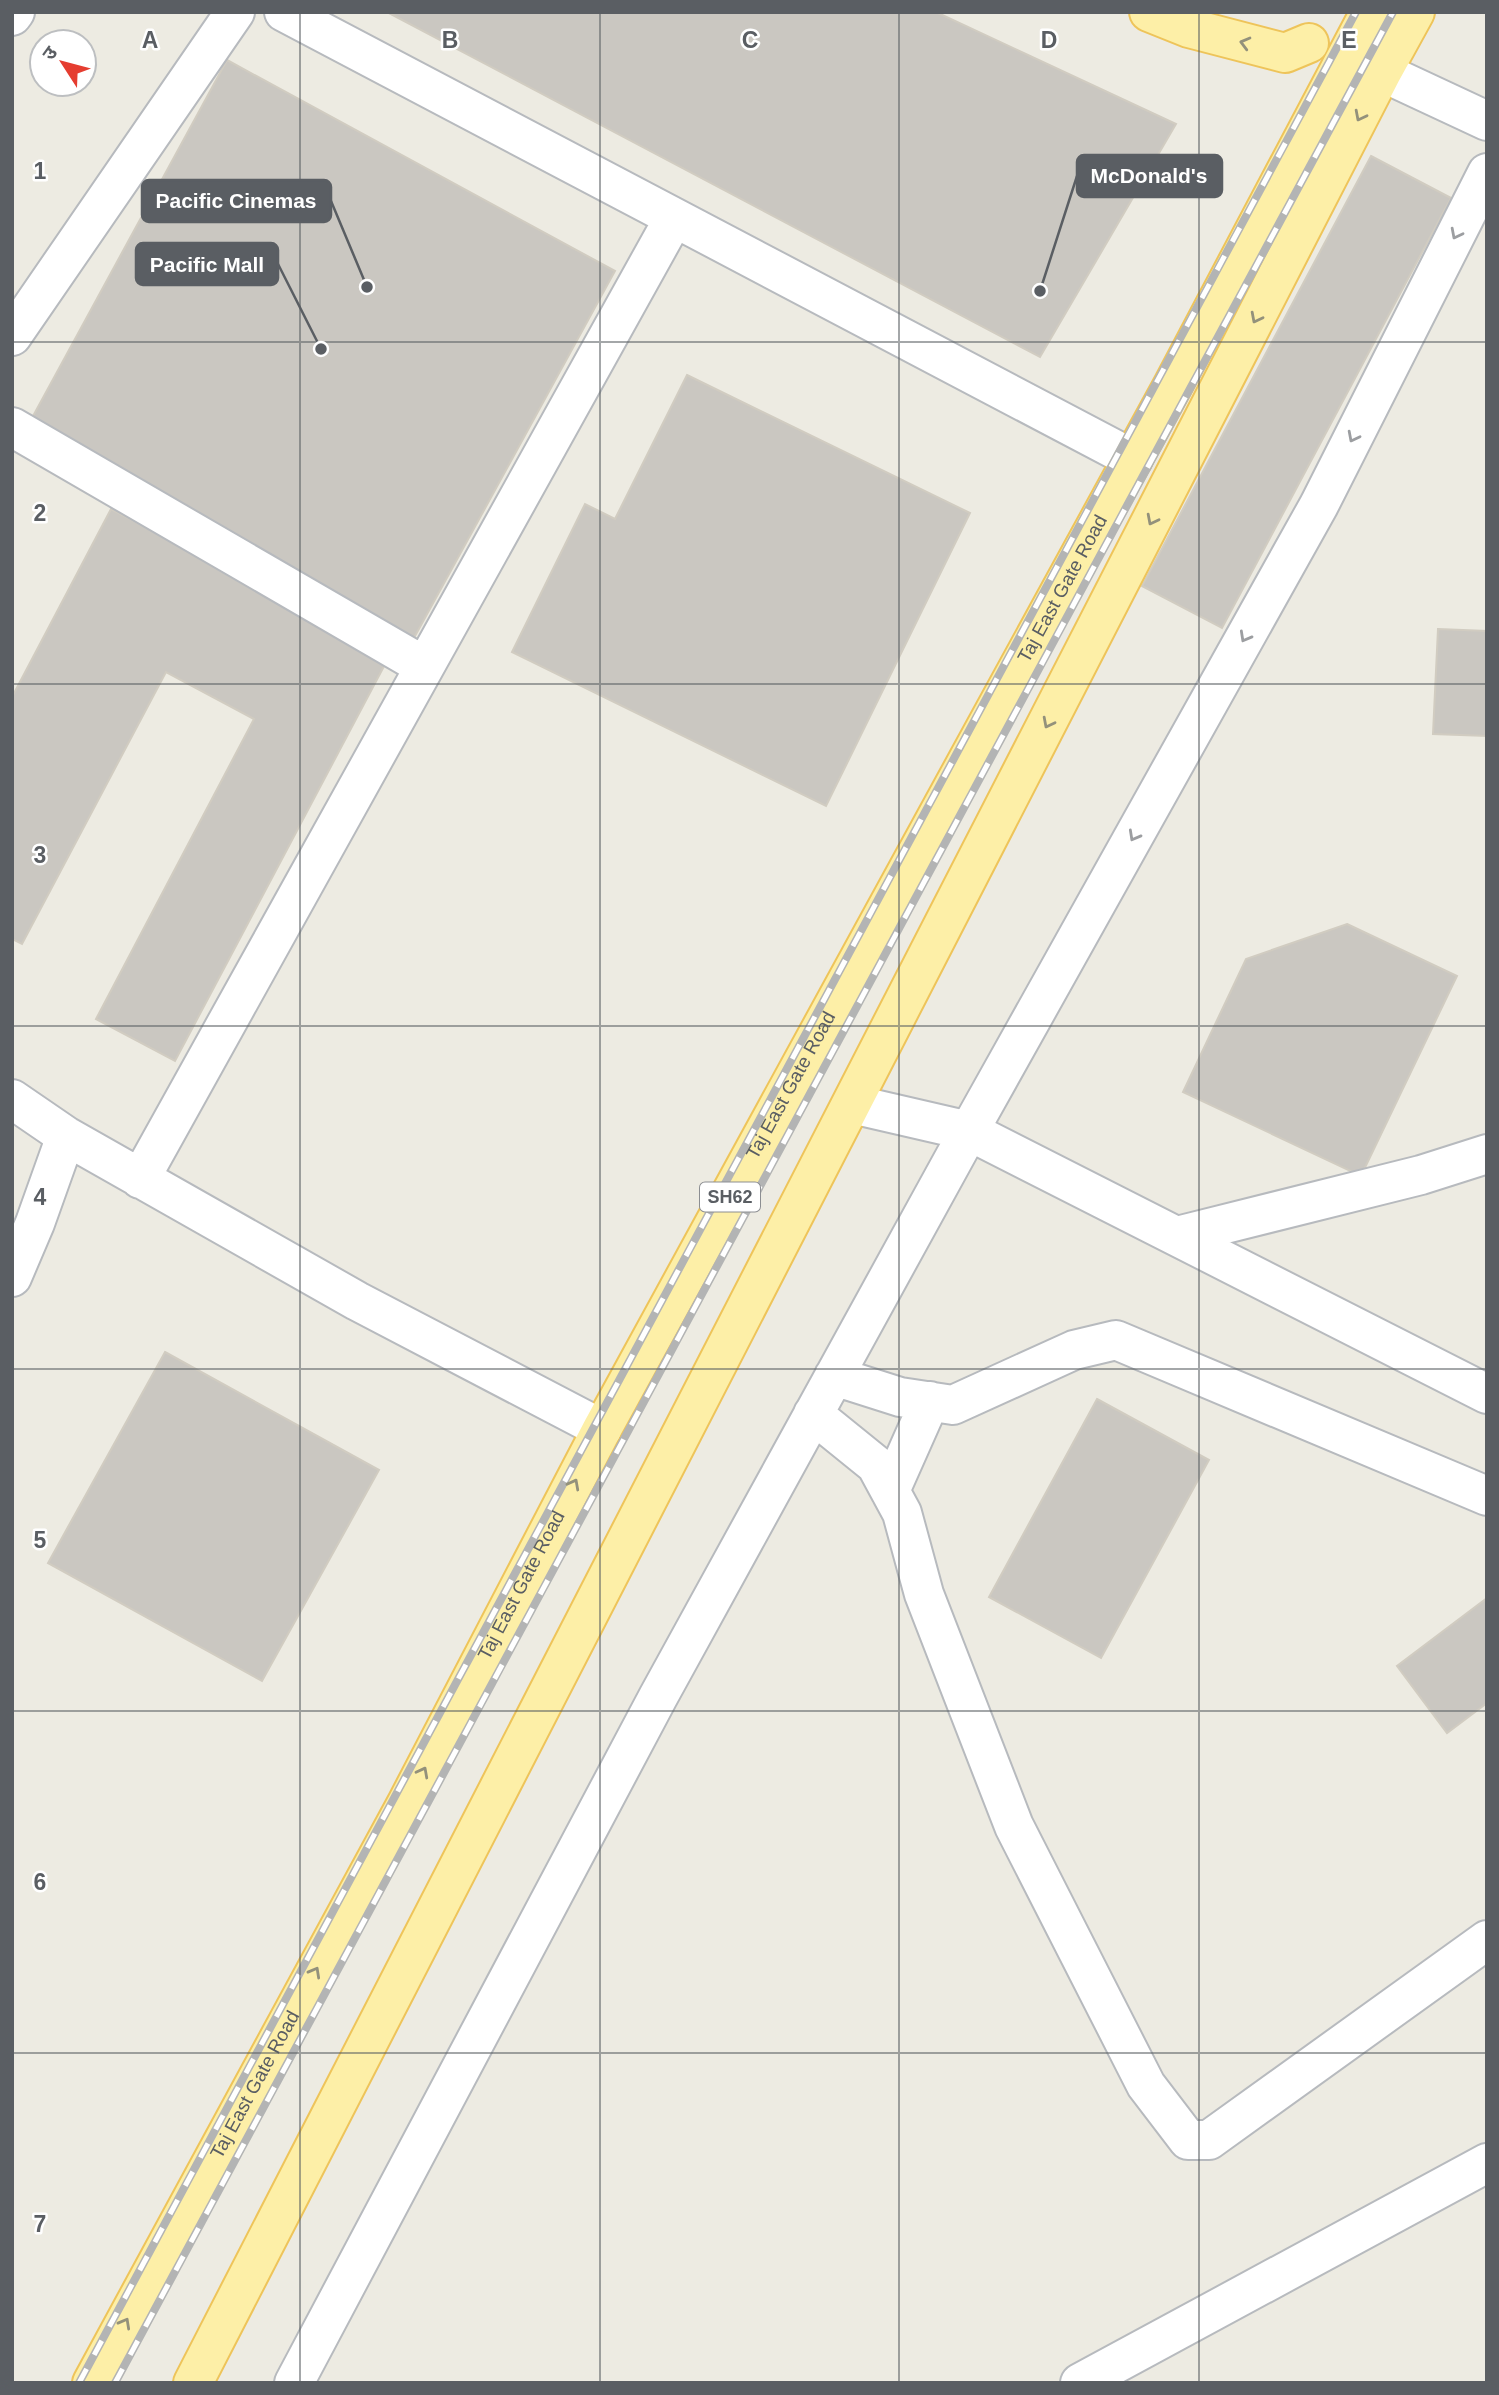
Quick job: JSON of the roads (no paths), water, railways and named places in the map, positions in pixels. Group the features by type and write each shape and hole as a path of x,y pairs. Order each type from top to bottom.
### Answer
{"main road":[{"path":"1149,12 1189,28 1285,53 1303,27 1346,58 1382,72"},
{"name":"Taj East Gate Road","path":"92,2383 407,1803 602,1429 1133,459 1370,12"},
{"path":"193,2383 1415,12"}],"street":[{"path":"12,337 235,12"},
{"path":"284,12 1133,459"},
{"path":"1382,72 1487,121"},
{"path":"294,2383 658,1697 969,1131 1319,505 1487,173"},
{"path":"140,1179 674,218"},
{"path":"12,427 424,666"},
{"path":"12,1099 65,1136 357,1301 602,1429"},
{"path":"852,1104 969,1131 1487,1394"},
{"path":"12,1277 35,1223 65,1136"},
{"path":"1177,1237 1421,1175 1487,1154"},
{"path":"834,1376 900,1396 953,1405 1074,1350 1116,1340 1487,1496"},
{"path":"890,1491 930,1401"},
{"path":"813,1414 876,1465 902,1513 924,1594 1014,1826 1146,2085 1188,2140 1209,2140 1487,1940"},
{"path":"1080,2383 1484,2166"}],"railway":[{"path":"79,2383 1356,12"},
{"path":"115,2383 1393,12"}],"place":[{"name":"Pacific Cinemas","path":"367,287"},
{"name":"McDonald's","path":"1040,291"},
{"name":"Pacific Mall","path":"321,349"}]}
